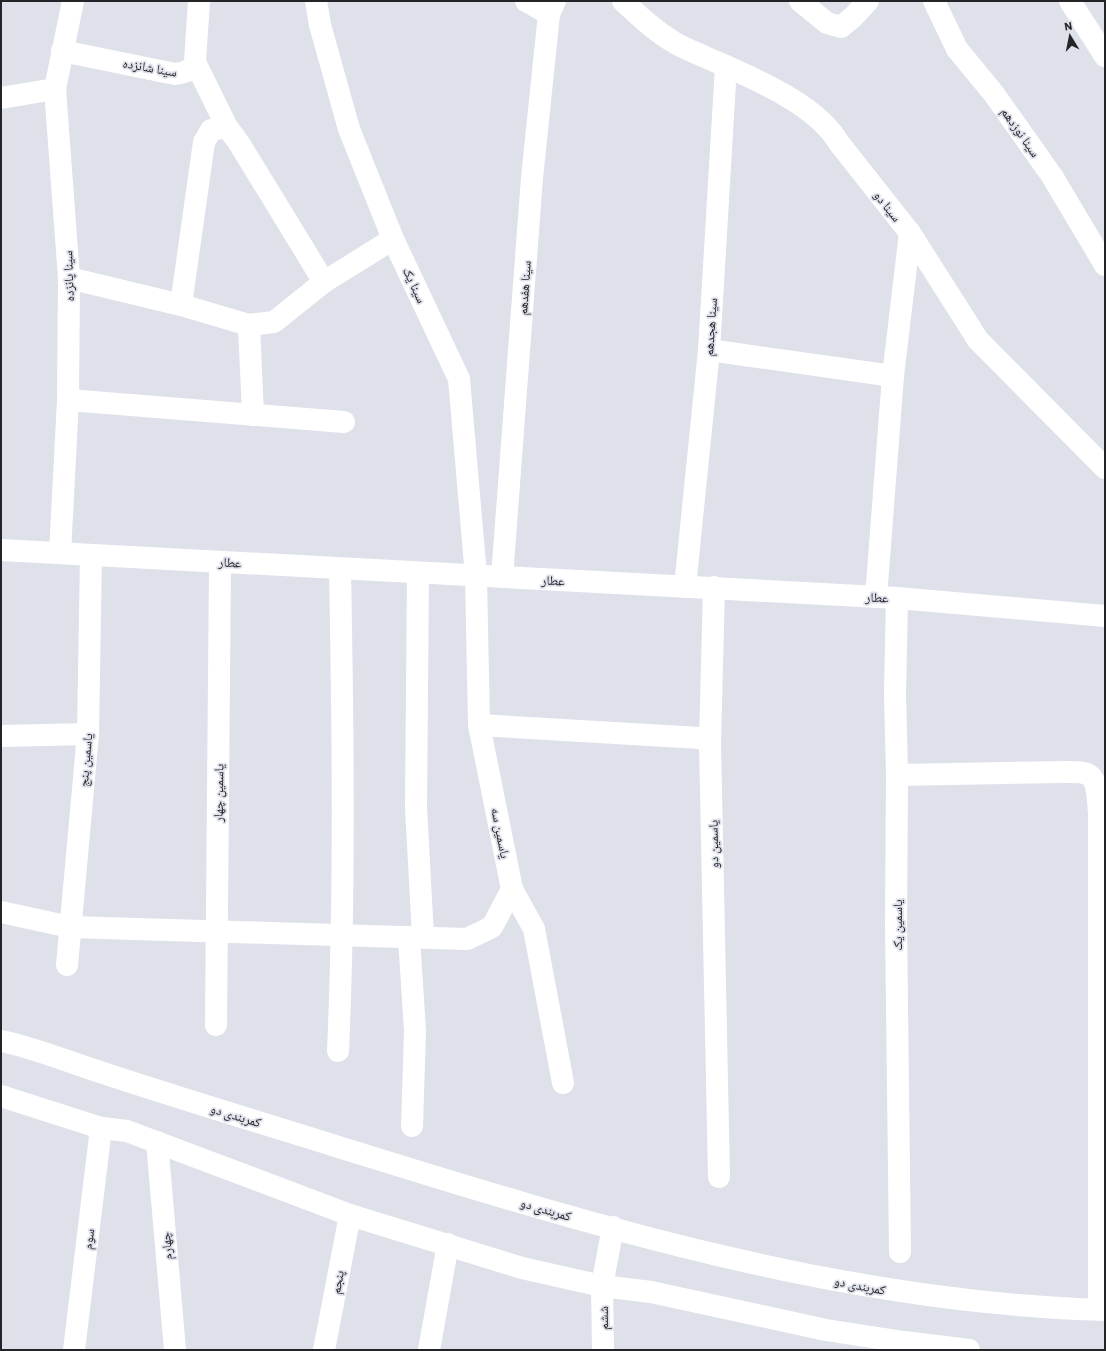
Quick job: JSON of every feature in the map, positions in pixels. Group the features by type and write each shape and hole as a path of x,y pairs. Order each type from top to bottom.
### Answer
{"street":[{"name":"سینا پانزده","path":"60,553 68,400 69,278 56,89 62,51 73,1"},
{"name":"سینا شانزده","path":"62,51 175,74 188,72 195,62 199,1"},
{"name":"سینا یک","path":"316,1 320,25 348,129 393,239 459,378 476,576"},
{"path":"526,1 552,8"},
{"name":"سینا دو","path":"623,1 644,22 673,42 726,66 800,103 832,132 910,233 978,340 1105,468"},
{"path":"800,1 827,23 841,27 868,1"},
{"name":"سینا نوزدهم","path":"934,1 957,48 994,94 1052,176 1105,265"},
{"path":"1070,1 1105,56"},
{"name":"سینا هفدهم","path":"502,577 532,178 552,8"},
{"path":"195,62 227,127 239,143 324,282"},
{"name":"سینا هجدهم","path":"685,587 709,350 726,66"},
{"path":"1,98 56,89"},
{"path":"181,305 204,142 211,130 227,127"},
{"path":"876,597 893,376 910,233"},
{"path":"69,278 181,305 249,326 274,322 324,282 393,239"},
{"path":"249,326 253,415"},
{"path":"709,350 893,376"},
{"path":"68,400 344,422"},
{"name":"عطار","path":"1,550 340,570 685,587 714,587 897,598 1105,616"},
{"name":"یاسمین پنج","path":"67,965 88,734 91,555"},
{"name":"یاسمین چهار","path":"216,1024 220,562"},
{"path":"338,1051 343,934 343,706 340,570"},
{"path":"412,1126 415,1031 418,573"},
{"name":"یاسمین سه","path":"476,576 479,725 512,889 534,929 563,1083"},
{"name":"یاسمین دو","path":"714,587 710,743 719,1177"},
{"name":"یاسمین یک","path":"897,598 895,694 897,775 897,986 900,1252"},
{"path":"479,725 700,738 710,743"},
{"path":"1,736 88,734"},
{"path":"897,775 1064,772 1089,775 1096,790 1099,815 1102,1310"},
{"path":"1,912 70,927 217,932 343,934 467,939 492,927 512,889"},
{"name":"کمربندی دو","path":"1,1041 169,1095 539,1208 721,1256 901,1292 1054,1308 1102,1310"},
{"path":"1,1096 101,1128 126,1131 350,1215 522,1268 602,1286 651,1292 826,1330 969,1350"},
{"name":"سوم","path":"74,1350 101,1128"},
{"name":"چهارم","path":"156,1142 175,1350"},
{"name":"پنجم","path":"324,1350 350,1215"},
{"name":"ششم","path":"603,1350 602,1286 613,1227"},
{"path":"429,1350 448,1244"}]}
